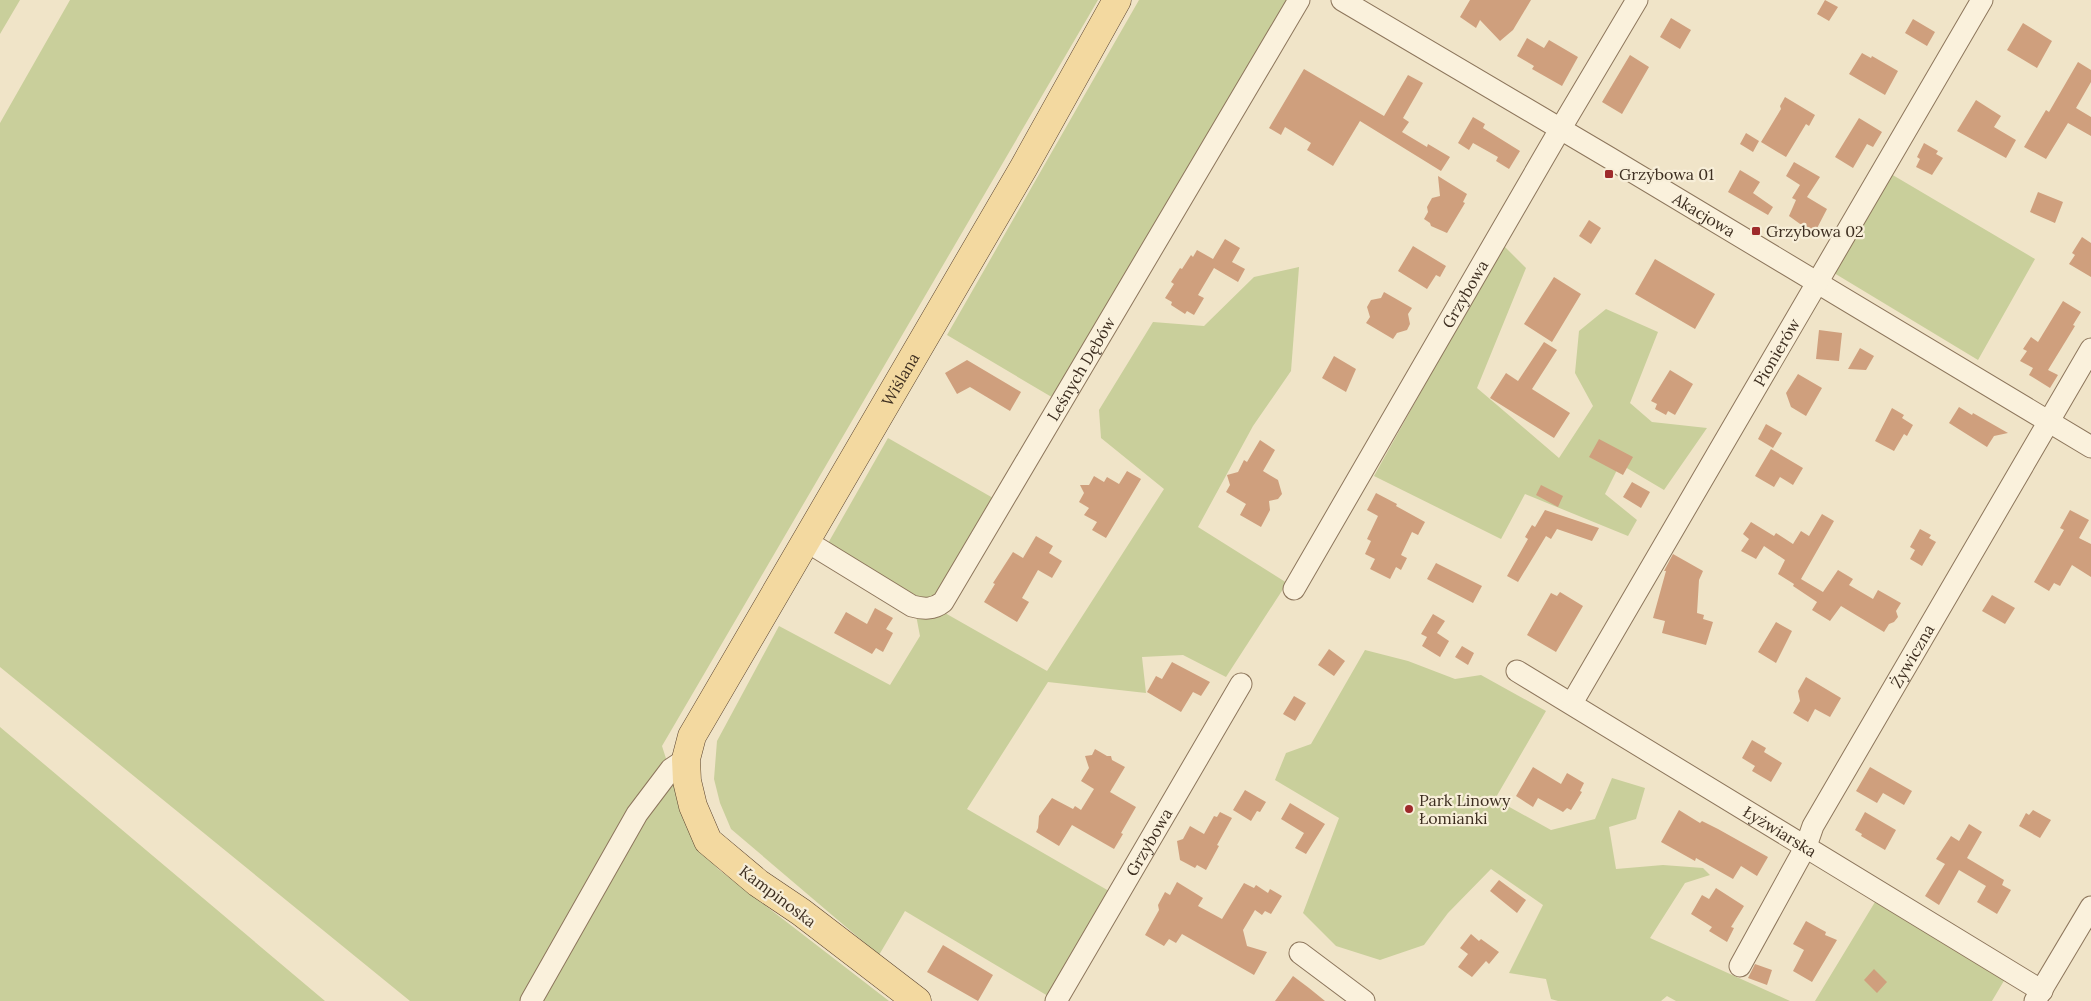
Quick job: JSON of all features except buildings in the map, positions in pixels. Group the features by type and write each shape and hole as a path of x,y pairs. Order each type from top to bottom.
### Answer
{"main road":[{"name":"Wiślana","path":"686,759 692,736 1024,167 1117,0"},
{"name":"Kampinoska","path":"686,759 687,781 693,806 708,841 758,883 801,912 917,1001"}],"street":[{"name":"Leśnych Dębów","path":"806,541 912,606 922,609 930,608 937,607 943,602 1299,0"},
{"name":"Akacjowa","path":"1342,0 2091,447"},
{"name":"Grzybowa","path":"1294,589 1637,0"},
{"name":"Pionierów","path":"1572,703 1982,0"},
{"name":"Żywiczna","path":"1740,966 1806,846 1813,826 2091,349"},
{"name":"Łyżwiarska","path":"1518,671 1806,846 2038,996"},
{"name":"Grzybowa","path":"1056,1001 1240,684"},
{"path":"530,1001 637,814 671,769 686,759"},
{"path":"2038,996 2091,907"},
{"path":"1300,953 1364,1001"}],"green space":[{"path":"0,0 20,0 0,34"},
{"path":"70,0 1098,0 662,746 691,837 718,869 889,1001 410,1001 0,667 0,123"},
{"path":"1139,0 1288,0 1055,399 947,335"},
{"path":"1891,174 2035,259 1978,360 1834,273"},
{"path":"1503,245 1526,268 1477,388 1559,458 1593,406 1575,373 1579,331 1606,309 1658,332 1630,403 1652,422 1707,428 1664,490 1620,464 1605,494 1637,520 1628,536 1525,494 1501,539 1374,476"},
{"path":"1299,267 1291,371 1253,426 1198,527 1287,583 1226,677 1183,655 1142,657 1146,693 1048,682 967,809 1109,891 1048,996 905,911 879,955 731,829 720,803 714,779 717,741 779,626 890,685 920,636 916,615 945,613 1047,671 1164,489 1101,438 1099,410 1153,322 1204,326 1254,277"},
{"path":"888,438 993,498 937,602 928,602 827,545"},
{"name":"Park Linowy Łomianki","path":"1365,650 1408,661 1455,679 1481,675 1546,711 1495,799 1551,830 1595,819 1612,778 1645,788 1636,819 1609,827 1616,869 1663,865 1703,868 1710,875 1685,883 1650,938 1790,1001 1676,1001 1667,996 1661,1001 1558,1001 1551,999 1546,979 1509,973 1543,905 1491,869 1448,913 1424,945 1380,960 1336,946 1303,913 1339,818 1275,780 1286,753 1311,744"},
{"path":"0,727 325,1001 0,1001"},
{"path":"1875,902 2005,979 1992,1001 1815,1001"}],"place":[{"name":"Grzybowa 01","path":"1609,174"},
{"name":"Grzybowa 02","path":"1756,231"},
{"name":"Park Linowy Łomianki","path":"1409,809"}]}
